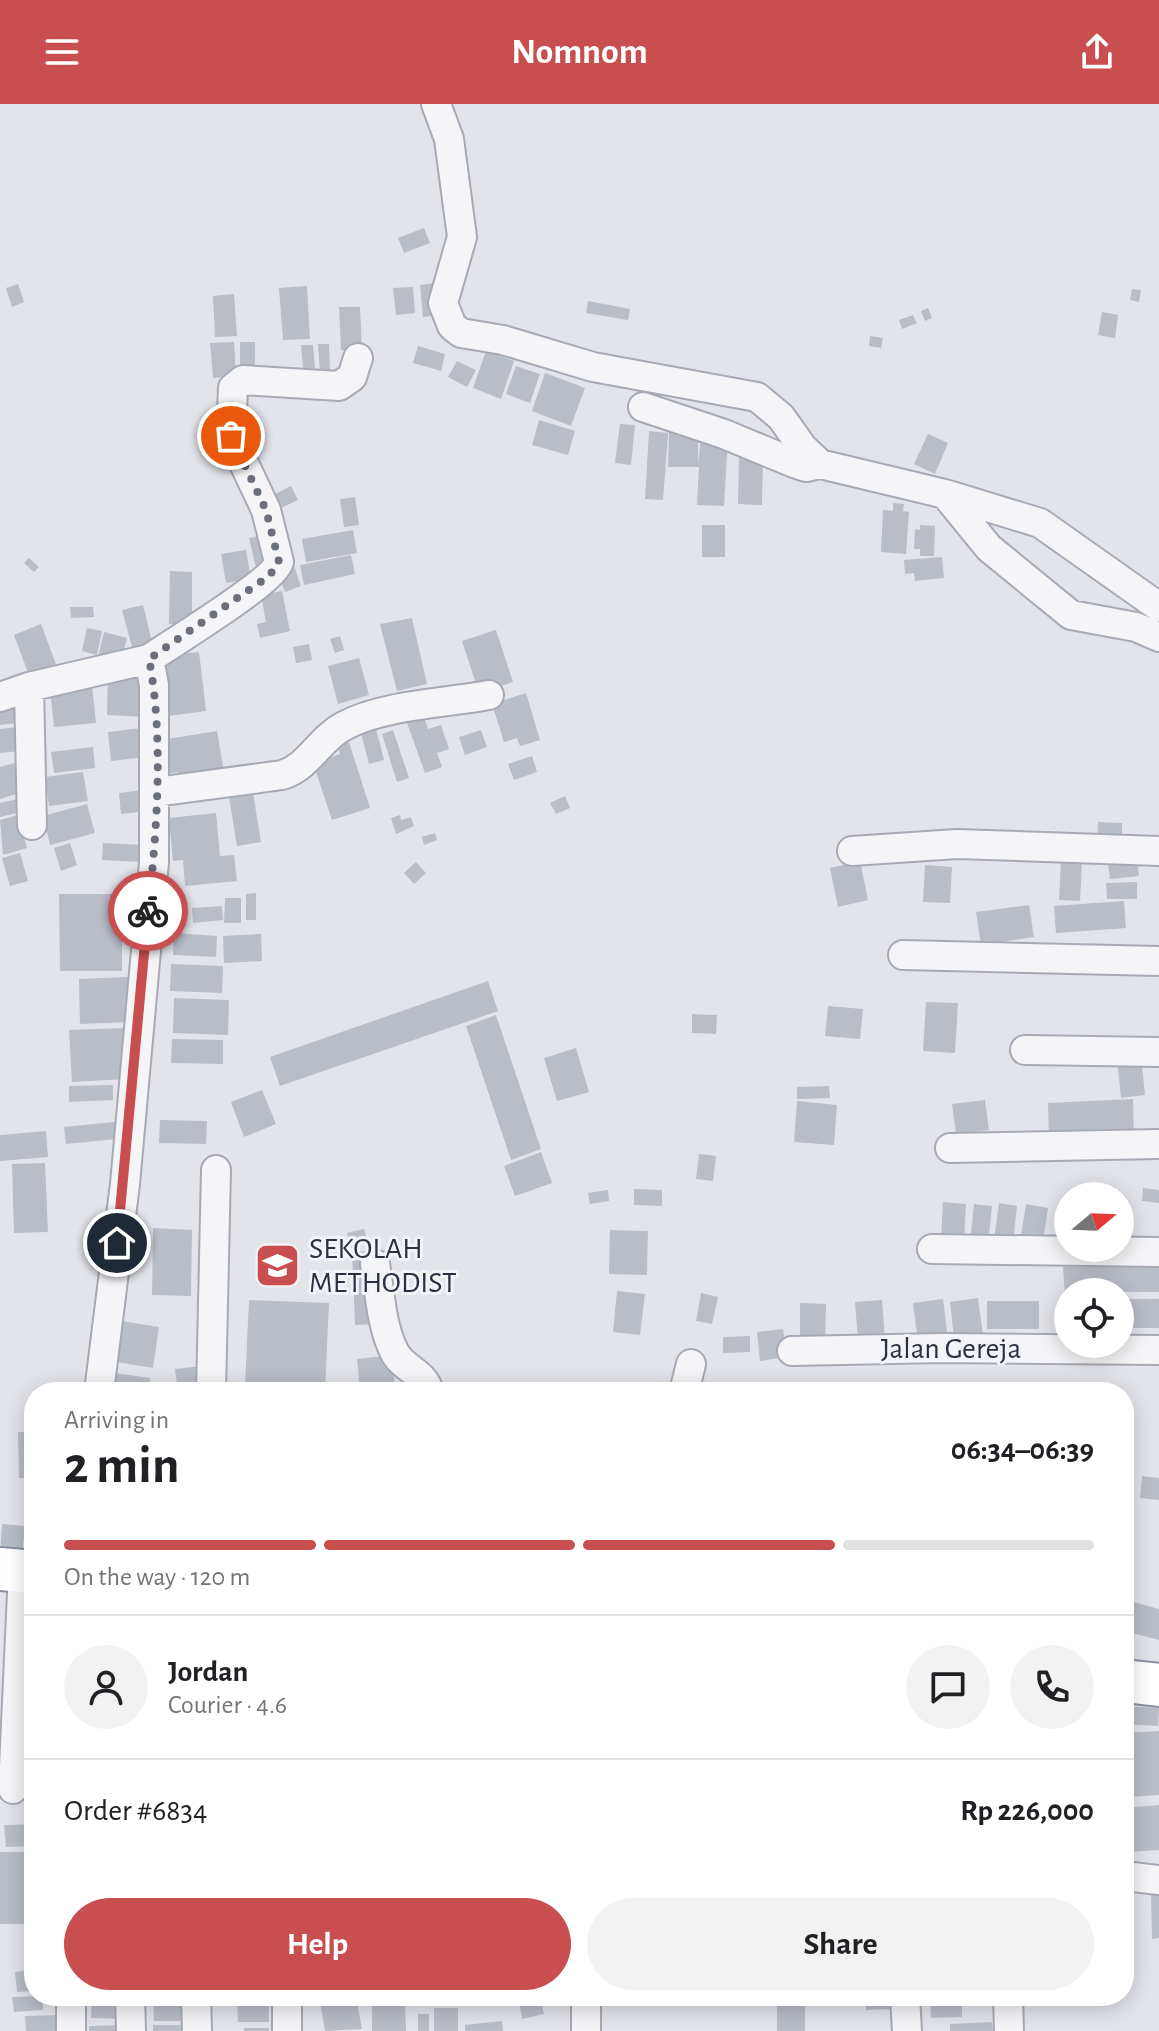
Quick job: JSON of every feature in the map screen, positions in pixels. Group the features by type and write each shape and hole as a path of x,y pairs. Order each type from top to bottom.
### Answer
{"highway":[{"path":"1134,1682 1159,1685"}],"street":[{"path":"436,104 449,139 462,237 443,303 452,326 461,333 503,340 593,367 757,397 781,417 803,448 820,464"},
{"path":"0,697 29,687 149,659 269,576 279,562 266,510 231,436 233,388 243,380 339,386 352,377 358,358"},
{"path":"643,407 724,434 806,467 820,464 945,494 1040,523 1159,607"},
{"path":"945,494 989,548 1071,615 1136,627 1159,637"},
{"path":"100,1382 125,1184 154,862 154,685 149,659"},
{"path":"29,687 32,825"},
{"path":"156,792 282,775 298,770 330,735 363,717 489,695"},
{"path":"852,851 957,844 1159,851"},
{"path":"903,955 1159,961"},
{"path":"1025,1050 1159,1052"},
{"path":"950,1148 1159,1144"},
{"path":"211,1382 216,1170"},
{"path":"932,1249 1159,1252"},
{"path":"375,1264 393,1350 401,1363 426,1382"},
{"name":"Jalan Gereja","path":"792,1351 944,1348 1159,1350"},
{"path":"686,1382 691,1364"},
{"path":"16,1789 19,1571"},
{"path":"1134,1877 1159,1880"},
{"path":"71,2006 71,2031"},
{"path":"130,2006 131,2031"},
{"path":"196,2006 197,2031"},
{"path":"287,2006 287,2031"},
{"path":"586,2006 586,2031"},
{"path":"906,2006 907,2031"},
{"path":"1008,2006 1009,2031"}],"building":[{"path":"424,228 430,243 404,253 398,238"},
{"path":"434,283 437,315 423,317 420,285"},
{"path":"18,284 24,302 12,307 6,288"},
{"path":"307,286 310,339 283,340 279,288"},
{"path":"413,287 415,313 396,315 393,288"},
{"path":"1132,289 1141,290 1139,302 1130,300"},
{"path":"234,294 237,336 215,337 213,296"},
{"path":"588,301 630,309 628,320 586,313"},
{"path":"339,307 360,307 362,350 341,350"},
{"path":"928,308 932,318 925,321 921,311"},
{"path":"1102,312 1118,315 1115,338 1098,335"},
{"path":"913,315 917,323 902,329 899,320"},
{"path":"870,336 883,338 881,348 869,346"},
{"path":"234,342 236,376 213,378 210,343"},
{"path":"240,342 255,342 255,372 240,372"},
{"path":"318,344 329,344 330,371 320,372"},
{"path":"301,345 313,345 315,368 303,369"},
{"path":"418,346 445,354 441,371 413,363"},
{"path":"486,351 514,361 501,399 473,388"},
{"path":"457,361 476,370 467,387 448,377"},
{"path":"516,366 540,374 530,403 506,394"},
{"path":"545,373 585,388 571,426 532,411"},
{"path":"539,420 575,431 568,455 532,445"},
{"path":"620,424 635,425 631,465 615,463"},
{"path":"649,431 668,433 663,500 645,499"},
{"path":"669,431 698,431 698,464 701,437 728,438 724,506 697,505 699,467 668,467"},
{"path":"928,434 948,443 935,474 914,464"},
{"path":"739,454 763,454 762,505 738,504"},
{"path":"291,486 298,500 281,508 275,494"},
{"path":"355,497 359,525 344,527 340,499"},
{"path":"893,503 904,504 903,511 909,512 906,554 881,552 883,510 893,511"},
{"path":"702,525 725,525 725,557 702,557"},
{"path":"920,525 935,526 934,556 920,556 920,549 914,549 915,529 920,530"},
{"path":"353,530 357,553 306,562 302,539"},
{"path":"267,534 275,567 257,572 249,538"},
{"path":"246,550 251,579 226,583 221,554"},
{"path":"351,555 355,574 304,585 300,565"},
{"path":"942,557 944,578 915,581 914,573 905,574 904,560"},
{"path":"29,558 39,567 34,572 24,563"},
{"path":"294,566 301,586 285,592 278,572"},
{"path":"170,571 192,572 192,624 169,624"},
{"path":"282,591 290,631 260,638 257,624 266,622 261,595"},
{"path":"143,605 153,646 133,651 122,610"},
{"path":"70,607 93,607 94,617 71,618"},
{"path":"412,618 427,684 397,691 380,624"},
{"path":"41,624 60,675 33,686 14,635"},
{"path":"87,628 102,631 97,655 82,651"},
{"path":"496,630 513,682 479,693 462,641"},
{"path":"104,632 127,638 121,663 98,657"},
{"path":"340,636 344,650 335,653 330,639"},
{"path":"309,644 312,660 296,663 293,647"},
{"path":"199,652 206,711 169,716 162,656"},
{"path":"359,658 369,695 338,704 328,666"},
{"path":"108,674 147,676 146,717 107,715"},
{"path":"92,685 96,723 54,727 50,689"},
{"path":"526,693 540,740 520,746 517,738 504,742 492,704"},
{"path":"22,697 26,722 0,725 0,711 10,709 9,699"},
{"path":"423,714 428,729 441,725 449,749 437,753 442,767 425,773 406,720"},
{"path":"374,721 384,760 369,764 359,725"},
{"path":"26,726 29,750 0,753 0,729"},
{"path":"143,728 146,757 111,761 108,732"},
{"path":"393,730 409,778 397,782 382,734"},
{"path":"481,730 487,747 465,755 459,737"},
{"path":"217,731 225,778 179,784 178,772 166,774 161,740"},
{"path":"347,736 370,808 332,820 313,763 340,754 336,740"},
{"path":"93,747 95,768 54,773 51,752"},
{"path":"532,756 537,772 514,780 508,764"},
{"path":"18,762 27,791 0,799 0,767"},
{"path":"83,772 88,801 49,806 45,777"},
{"path":"143,790 146,811 121,814 119,793"},
{"path":"253,793 261,842 237,846 229,797"},
{"path":"565,796 570,808 556,814 550,803"},
{"path":"22,798 25,811 0,817 0,803"},
{"path":"87,804 95,833 50,845 43,816"},
{"path":"216,813 220,856 234,855 237,881 185,886 183,860 173,861 169,818"},
{"path":"18,815 27,848 3,855 0,820"},
{"path":"400,815 401,820 411,817 414,826 396,834 391,818"},
{"path":"1098,822 1122,823 1122,846 1097,845"},
{"path":"435,833 437,840 424,845 422,837"},
{"path":"70,843 77,865 61,871 54,848"},
{"path":"103,843 143,845 143,862 102,860"},
{"path":"20,853 28,881 10,886 2,858"},
{"path":"1061,860 1082,861 1080,901 1059,900"},
{"path":"1137,860 1139,876 1110,879 1108,863"},
{"path":"860,861 868,900 838,907 830,868"},
{"path":"416,862 426,873 414,884 404,873"},
{"path":"925,865 952,867 950,903 923,902"},
{"path":"1137,882 1137,899 1107,899 1106,883"},
{"path":"256,893 256,920 246,920 246,894"},
{"path":"59,894 136,894 136,940 122,940 122,971 60,971"},
{"path":"225,898 241,898 241,923 224,923"},
{"path":"1124,901 1126,928 1056,933 1054,906"},
{"path":"1029,905 1034,937 981,945 976,912"},
{"path":"222,906 223,920 193,923 192,908"},
{"path":"174,933 217,936 216,957 173,955"},
{"path":"261,934 262,961 224,963 223,936"},
{"path":"171,964 223,966 222,993 170,991"},
{"path":"128,977 130,1022 80,1024 79,979"},
{"path":"488,981 498,1011 280,1086 270,1057"},
{"path":"174,998 229,1000 228,1035 173,1033"},
{"path":"926,1002 958,1003 955,1053 923,1051"},
{"path":"828,1006 863,1009 860,1039 825,1036"},
{"path":"692,1014 717,1015 716,1034 692,1033"},
{"path":"496,1015 541,1149 511,1160 466,1026"},
{"path":"124,1028 127,1079 72,1082 69,1030"},
{"path":"172,1039 223,1040 223,1064 171,1063"},
{"path":"576,1048 589,1092 557,1101 544,1058"},
{"path":"1141,1056 1145,1095 1121,1098 1117,1059"},
{"path":"113,1085 113,1100 69,1102 69,1086"},
{"path":"829,1086 830,1098 797,1099 797,1087"},
{"path":"262,1090 276,1124 244,1137 231,1102"},
{"path":"1133,1099 1134,1137 1049,1140 1048,1103"},
{"path":"985,1100 989,1130 956,1134 952,1104"},
{"path":"797,1101 837,1105 834,1145 794,1142"},
{"path":"160,1120 207,1121 206,1144 159,1143"},
{"path":"124,1121 126,1138 66,1144 64,1127"},
{"path":"46,1131 48,1157 0,1161 0,1135"},
{"path":"541,1152 552,1183 515,1196 504,1166"},
{"path":"699,1154 716,1156 713,1181 696,1179"},
{"path":"45,1163 48,1232 14,1233 12,1164"},
{"path":"1143,1188 1159,1190 1159,1203 1142,1201"},
{"path":"634,1189 662,1190 662,1206 634,1205"},
{"path":"608,1190 609,1201 590,1204 588,1193"},
{"path":"943,1202 966,1204 964,1242 941,1241"},
{"path":"999,1203 1017,1206 1013,1243 994,1240"},
{"path":"974,1204 992,1206 988,1245 970,1243"},
{"path":"1026,1204 1048,1208 1043,1240 1021,1236"},
{"path":"153,1228 192,1230 191,1296 152,1295"},
{"path":"364,1229 368,1242 351,1248 347,1233"},
{"path":"610,1230 648,1231 647,1275 609,1274"},
{"path":"372,1251 376,1324 355,1325 352,1252"},
{"path":"1159,1263 1159,1292 1134,1292 1134,1278 1064,1278 1063,1267"},
{"path":"617,1291 645,1294 640,1335 613,1332"},
{"path":"701,1293 718,1297 712,1324 696,1321"},
{"path":"978,1298 983,1335 954,1338 950,1302"},
{"path":"943,1299 948,1339 918,1342 913,1303"},
{"path":"1134,1299 1159,1299 1159,1328 1134,1328"},
{"path":"249,1300 329,1303 325,1382 245,1382"},
{"path":"882,1300 885,1339 858,1341 855,1302"},
{"path":"987,1301 1039,1301 1039,1329 987,1329"},
{"path":"800,1303 826,1304 825,1344 800,1344"},
{"path":"122,1321 159,1327 153,1368 116,1362"},
{"path":"783,1329 787,1357 760,1361 757,1332"},
{"path":"750,1336 750,1352 723,1353 723,1337"},
{"path":"392,1355 395,1382 359,1382 357,1359"},
{"path":"202,1366 203,1382 177,1382 175,1369"},
{"path":"115,1373 150,1378 149,1382 114,1382"},
{"path":"18,1432 24,1432 24,1478 19,1478"},
{"path":"1142,1476 1159,1478 1159,1500 1140,1498"},
{"path":"2,1524 24,1526 22,1557 0,1555"},
{"path":"1134,1602 1159,1609 1159,1640 1134,1634"},
{"path":"1134,1707 1159,1708 1158,1726 1134,1725"},
{"path":"1159,1731 1159,1795 1134,1797 1134,1732"},
{"path":"1159,1805 1159,1850 1134,1852 1134,1807"},
{"path":"24,1824 24,1846 6,1847 4,1825"},
{"path":"0,1852 24,1852 24,1924 0,1924"},
{"path":"1159,1888 1159,1938 1152,1939 1151,1889"},
{"path":"24,1971 24,1992 17,1992 15,1972"},
{"path":"12,1997 24,1997 24,2006 43,2006 43,2010 14,2012"},
{"path":"92,2006 123,2006 122,2019 91,2018"},
{"path":"153,2006 193,2006 193,2021 154,2021"},
{"path":"237,2006 269,2006 269,2022 238,2022"},
{"path":"321,2006 358,2006 362,2029 325,2031"},
{"path":"372,2006 405,2006 406,2031 372,2031"},
{"path":"520,2006 542,2006 544,2014 522,2019"},
{"path":"777,2006 805,2006 805,2031 777,2031"},
{"path":"866,2006 894,2006 894,2009 866,2010"},
{"path":"930,2006 962,2006 962,2017 931,2018"},
{"path":"434,2008 458,2008 458,2031 434,2031"},
{"path":"418,2014 429,2014 429,2031 418,2031"},
{"path":"62,2015 62,2031 26,2031 25,2016"},
{"path":"502,2021 503,2031 465,2031 465,2025"},
{"path":"992,2022 993,2031 950,2031 950,2024"},
{"path":"125,2025 125,2031 89,2031 89,2026"},
{"path":"153,2025 190,2025 190,2031 153,2031"},
{"path":"244,2028 269,2028 269,2031 244,2031"}],"way so far":[{"path":"148,911 154,862 156,792 154,685 149,659 269,576 279,562 266,510 231,436"}],"place":[{"name":"SEKOLAH METHODIST","path":"278,1266"}],"route":[{"path":"117,1243 125,1184 148,911"}]}
